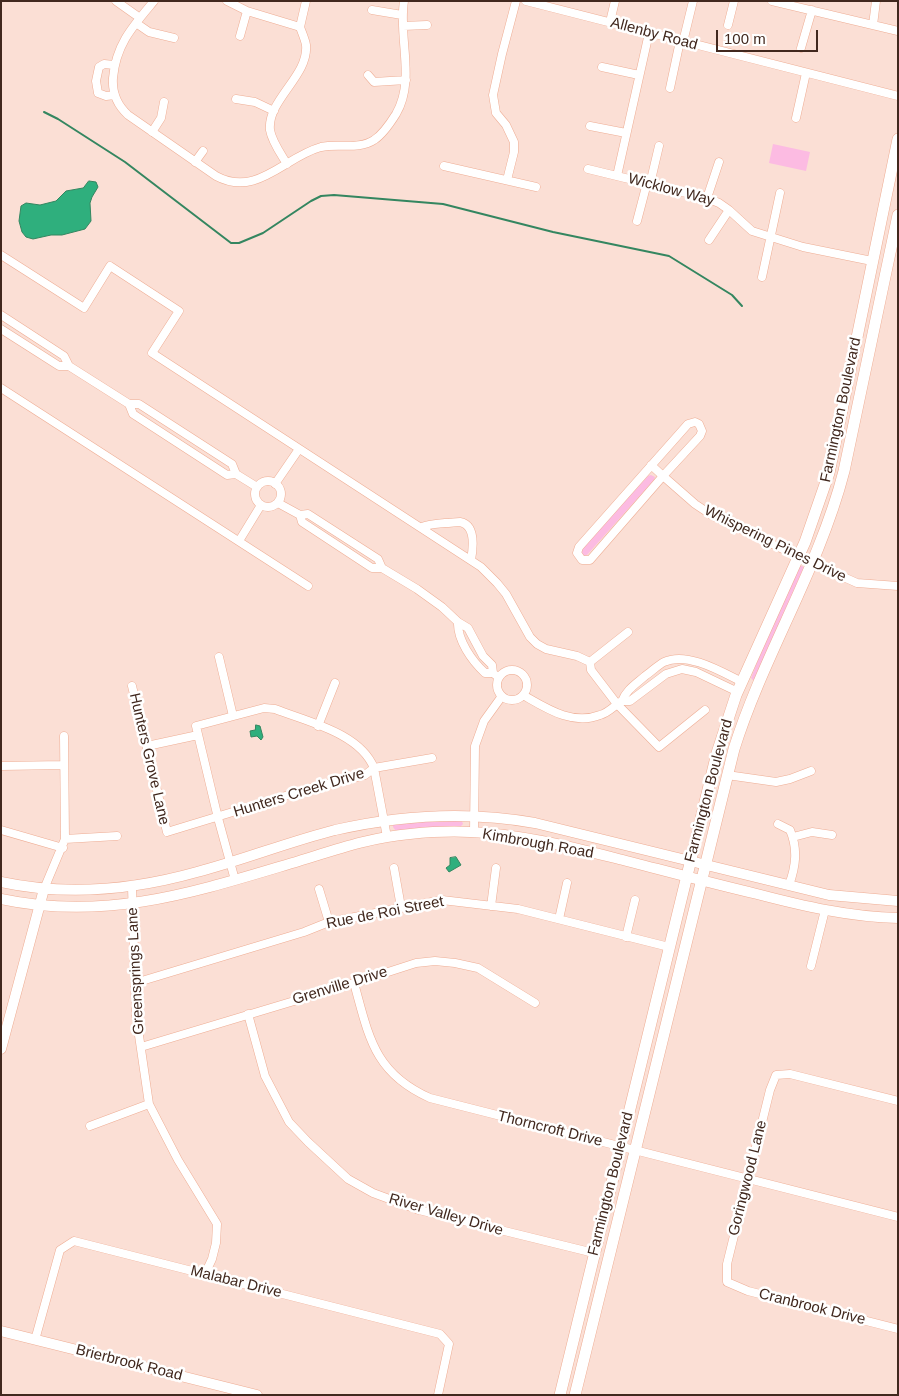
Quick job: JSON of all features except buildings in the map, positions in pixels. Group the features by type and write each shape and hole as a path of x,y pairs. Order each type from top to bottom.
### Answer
{"main road":[{"name":"Farmington Boulevard","path":"560,1395 717,752 747,687 812,563 834,508 843,478 873,334 879,262 898,139"},
{"name":"Farmington Boulevard","path":"575,1395 727,775 740,730 747,687 769,621 813,520 829,473 879,262 898,215"}],"street":[{"path":"116,1 149,32 174,38"},
{"path":"154,1 121,45 114,65 113,83 117,103 123,111 221,179 241,183 261,179 323,147 361,144 374,140 396,114 404,94 406,80 402,15 404,1"},
{"path":"287,164 272,135 270,124 274,110 304,59 306,46 300,27 306,1"},
{"path":"506,180 514,152 514,142 506,125 496,113 493,95 516,1"},
{"name":"Allenby Road","path":"526,1 898,96"},
{"path":"610,22 615,1"},
{"path":"670,88 693,1"},
{"path":"728,25 734,1"},
{"path":"772,1 898,31"},
{"path":"873,25 876,1"},
{"path":"228,2 247,11 300,27"},
{"path":"372,10 402,15"},
{"path":"801,48 812,10"},
{"path":"240,36 247,11"},
{"path":"403,26 427,25"},
{"path":"617,176 649,33"},
{"path":"114,65 104,64 99,67 96,86 98,94 102,96 114,95"},
{"path":"602,67 639,75"},
{"path":"796,118 806,73"},
{"path":"368,75 374,82 406,80"},
{"path":"236,100 255,102 274,110"},
{"path":"152,132 161,118 164,102"},
{"path":"590,126 626,133"},
{"path":"637,220 659,146"},
{"path":"195,162 203,151"},
{"path":"708,198 719,162"},
{"path":"444,166 536,187"},
{"name":"Wicklow Way","path":"588,168 708,198 729,210 752,231 770,237 802,247 879,262"},
{"path":"762,277 780,193"},
{"path":"709,240 729,210"},
{"path":"1,255 84,308 110,266 172,306 179,311 152,353 481,567 506,594 530,637 537,644 546,650 577,656 590,662"},
{"path":"1,315 64,356 69,366 129,404 139,404 232,464 236,474 257,487"},
{"path":"1,329 59,366 69,366"},
{"path":"1,388 308,586"},
{"path":"695,422 700,424 702,431 700,436 664,476 590,560 582,560 577,553 579,547 688,424 695,422"},
{"path":"275,484 299,449"},
{"name":"Whispering Pines Drive","path":"651,465 695,504 713,516 857,583 898,586"},
{"path":"267,481 275,484 281,495 278,503 271,507 261,505 255,497 257,487 267,481"},
{"path":"278,503 300,515 308,514 378,559 382,568 432,599 458,622 468,628 483,655 492,665 495,675 497,687 502,696 515,700 523,695 526,691 527,681 522,672 512,669 495,675 485,673 474,660 458,632 458,622"},
{"path":"239,542 261,505"},
{"path":"422,527 430,524 455,522 462,522 467,525 471,532 473,550 471,560"},
{"path":"590,662 628,632"},
{"path":"474,660 483,655"},
{"path":"219,658 233,716"},
{"path":"523,695 560,715 576,718 600,716 619,703 624,693 629,689 665,662 672,660 704,664 747,687"},
{"path":"590,662 591,670 659,747 706,710"},
{"path":"619,703 630,702 666,674 682,669 747,687"},
{"path":"318,726 335,683"},
{"name":"Hunters Grove Lane","path":"132,686 167,832"},
{"path":"474,832 474,746 484,721 502,696"},
{"path":"235,880 196,726 264,708 275,710 349,739 370,759 374,768 387,837"},
{"path":"147,746 198,735"},
{"path":"1,1049 44,888 63,848 65,839 64,736"},
{"name":"Hunters Creek Drive","path":"167,832 318,786 366,775 374,768 432,758"},
{"path":"1,766 64,765"},
{"path":"727,775 776,782 811,771"},
{"name":"Kimbrough Road","path":"1,882 44,888 96,890 132,887 195,873 334,830 412,817 475,816 534,823 829,895 898,902"},
{"path":"778,824 790,830 793,838 796,856 789,885"},
{"path":"1,830 63,848"},
{"name":"Kimbrough Road","path":"1,899 40,905 94,907 133,904 159,900 235,880 364,841 410,834 474,832 527,838 584,850 702,881 825,910 898,918"},
{"path":"793,838 812,832 832,835"},
{"path":"65,839 117,836"},
{"path":"394,868 401,907"},
{"path":"491,906 496,868"},
{"path":"559,919 567,883"},
{"name":"Greensprings Lane","path":"132,887 136,1015 149,1104 178,1160 217,1224 216,1243 212,1259 205,1274"},
{"path":"319,889 329,922"},
{"name":"Rue de Roi Street","path":"135,983 304,932 329,922 442,900 518,910 669,947"},
{"path":"626,937 635,900"},
{"path":"811,966 825,910"},
{"name":"Grenville Drive","path":"141,1047 354,983 416,962 435,961 478,968 535,1002"},
{"name":"Thorncroft Drive","path":"354,983 370,1037 385,1066 410,1090 430,1098 898,1217"},
{"name":"River Valley Drive","path":"248,1014 266,1076 289,1122 348,1179 373,1193 419,1210 594,1253"},
{"name":"Goringwood Lane","path":"727,1282 727,1264 770,1090 776,1075 790,1074 898,1101"},
{"path":"90,1126 149,1104"},
{"name":"Malabar Drive","path":"35,1340 60,1250 74,1241 440,1334 449,1344 438,1395"},
{"path":"594,1253 609,1257"},
{"name":"Cranbrook Drive","path":"727,1282 748,1291 898,1329"},
{"name":"Brierbrook Road","path":"1,1331 233,1392 257,1395"}],"shaded area":[{"path":"773,144 810,152 806,171 769,163"},
{"path":"89,181 96,182 98,187 90,203 91,221 85,229 62,235 51,235 33,239 26,237 22,232 19,221 21,206 26,203 40,205 56,201 66,191 83,188"},
{"path":"651,475 655,477 654,480 587,555 584,556 580,552 581,549"},
{"path":"799,565 804,567 755,680 753,680 751,678 773,621"},
{"path":"256,725 260,726 263,737 261,740 257,736 251,737 250,731 255,730"},
{"path":"416,821 462,821 463,824 460,827 396,831 393,827 393,825"},
{"path":"456,857 461,865 449,872 446,868 450,865 450,858"}],"waterway":[{"path":"44,112 125,162 231,243 239,243 263,233 321,196 334,195 443,204 553,232 669,256 732,295 742,306"}]}
